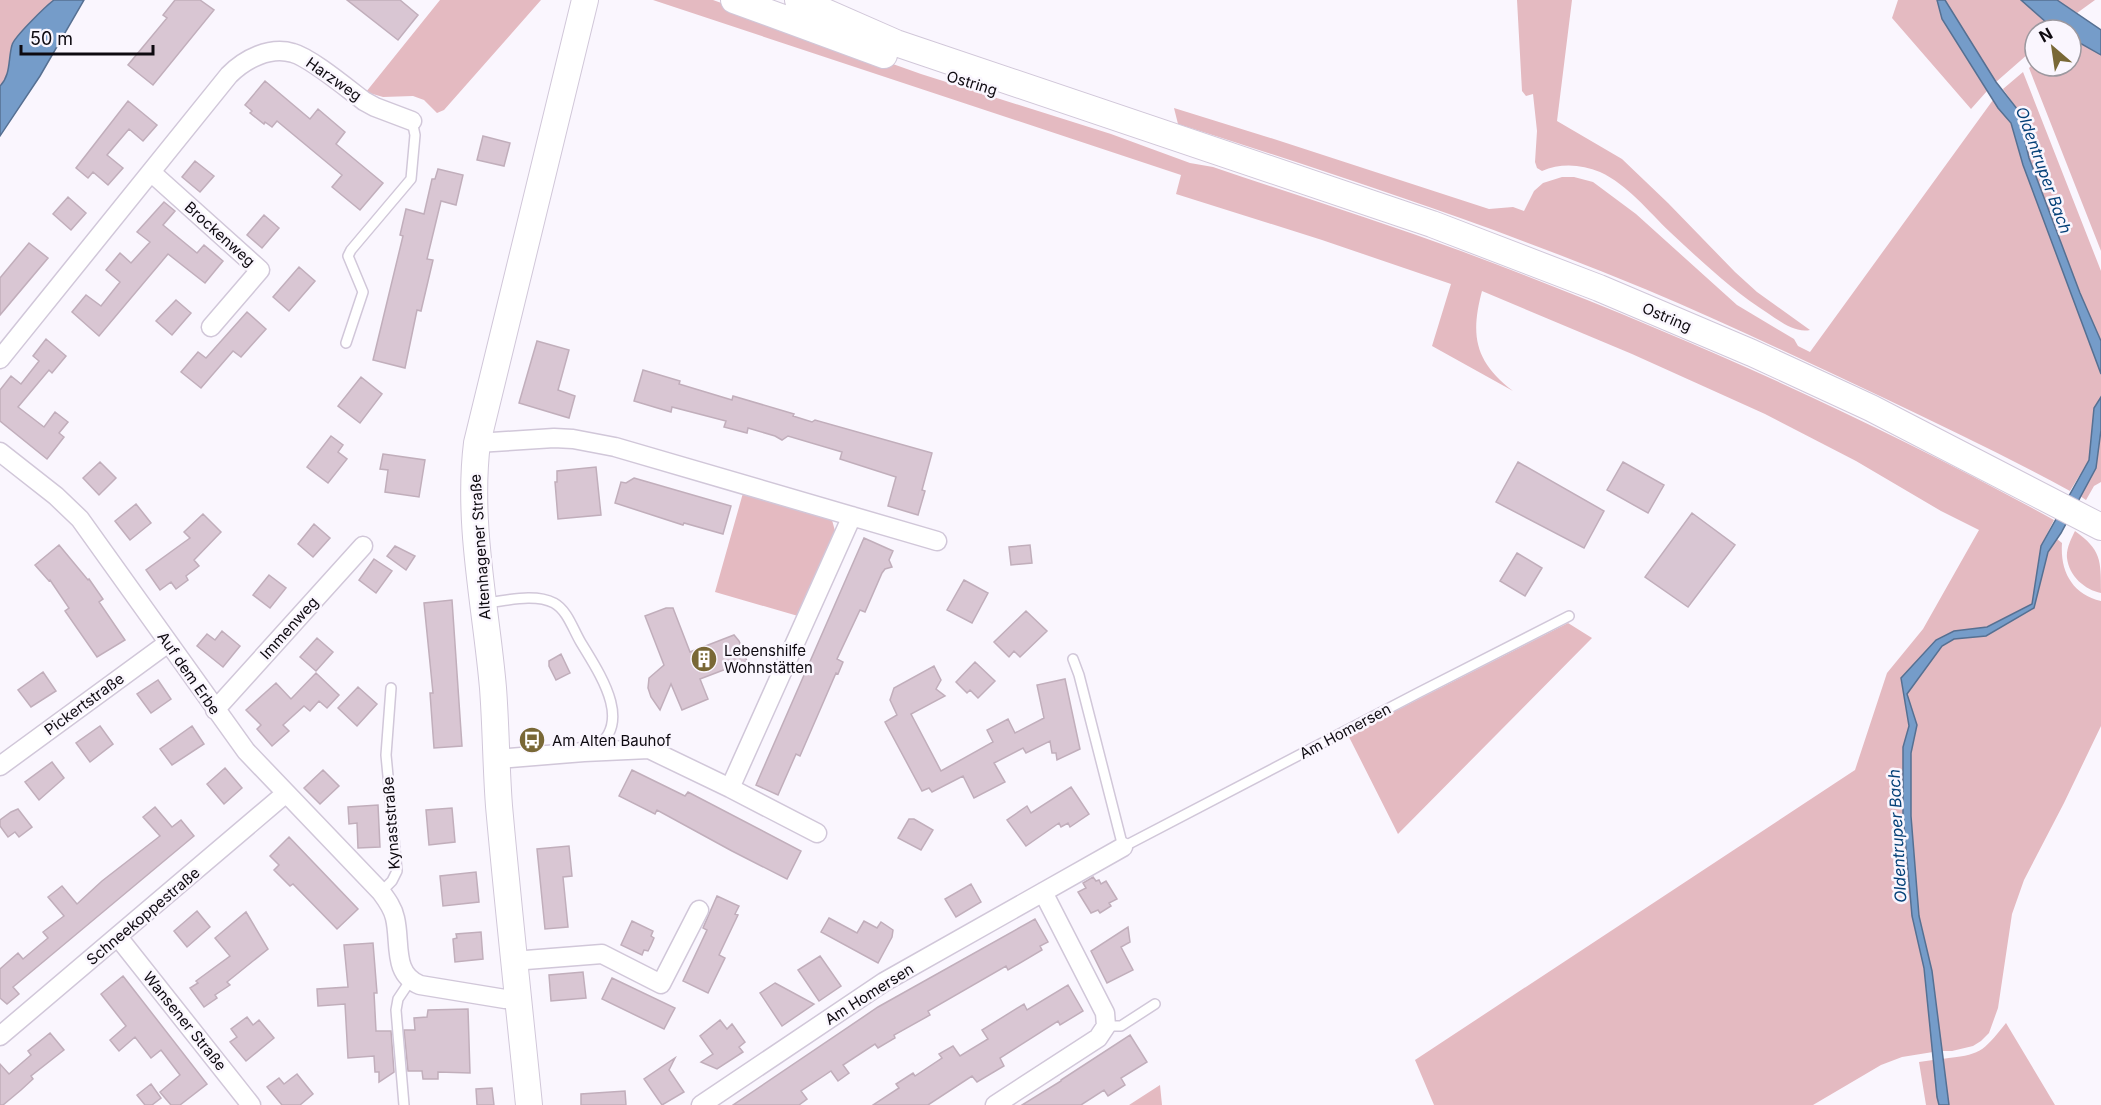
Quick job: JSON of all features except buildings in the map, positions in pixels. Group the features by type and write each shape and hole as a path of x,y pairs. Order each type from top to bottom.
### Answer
{"main road":[{"name":"Altenhagener Straße","path":"529,1105 513,961 499,804 491,663 482,603 474,499 477,443 585,0"},
{"name":"Ostring","path":"734,0 892,58 1051,108 1215,151"},
{"name":"Ostring","path":"798,0 896,43 1432,224 1599,288 1752,352 1860,403 2100,526"}],"street":[{"name":"Harzweg","path":"0,359 229,75 247,60 263,54 295,53 364,101 412,121"},
{"name":"Brockenweg","path":"152,172 260,270 211,327"},
{"path":"477,443 554,438 615,447 937,541"},
{"name":"Auf dem Erbe","path":"0,452 57,496 80,519 246,751 381,892"},
{"path":"730,788 852,516"},
{"name":"Immenweg","path":"215,710 363,546"},
{"name":"Pickertstraße","path":"0,766 168,643"},
{"path":"497,759 649,749 818,833"},
{"name":"Schneekoppestraße","path":"0,1036 285,794"},
{"name":"Am Homersen","path":"701,1105 884,982 1123,847"},
{"path":"381,892 394,915 401,965 410,981 420,985 505,999 518,997"},
{"path":"996,1105 1098,1038 1106,1026 1105,1013 1043,892"},
{"path":"513,961 602,954 662,984 699,910"},
{"name":"Wansener Straße","path":"118,937 251,1105"}],"lane":[{"name":"Harzweg","path":"346,343 363,292 348,256 411,179 415,135 412,121"},
{"path":"482,603 536,598 553,603 564,613 604,682 613,710 606,739 594,749 584,752"},
{"name":"Am Homersen","path":"1123,847 1569,616"},
{"path":"1073,659 1123,847"},
{"name":"Kynaststraße","path":"381,892 392,881 397,871 386,755 391,688"},
{"path":"404,1105 396,1010 398,999 410,981"},
{"path":"1106,1026 1121,1026 1155,1004"}],"shaded area":[{"path":"0,0 54,0 14,41 8,72 0,86"},
{"path":"440,0 541,0 444,110 437,113 424,100 413,96 383,97 366,92"},
{"path":"653,0 713,0 921,74 1111,134 1190,163 1213,167 1461,251 1613,310 1762,375 1910,444 2054,520 2041,546 2032,604 1987,627 1954,631 1901,678 1909,726 1903,747 1903,814 1912,916 1924,968 1933,1052 1902,1057 1881,1065 1813,1105 1434,1105 1415,1060 1855,770 1887,673 1923,629 1979,530 1941,511 1856,461 1765,414 1632,354 1482,291 1476,322 1479,347 1490,369 1513,391 1432,346 1451,284 1176,194 1181,175"},
{"path":"1517,0 1572,0 1557,121 1622,159 1735,272 1757,292 1810,330 1804,331 1788,326 1743,296 1693,254 1629,191 1610,177 1593,169 1578,166 1563,166 1542,171 1537,168 1535,162 1537,131 1533,94 1526,96 1522,91"},
{"path":"1898,0 1937,0 1942,19 1987,91 1971,109 1892,18"},
{"path":"1945,0 2021,0 2041,18 2023,18 2023,58 1996,82"},
{"path":"2057,0 2095,0 2077,13"},
{"path":"2083,45 2101,55 2101,251 2033,78 2083,78"},
{"path":"2023,72 2023,78 2025,78 2101,271 2101,341 2080,293 2029,158 2018,110 2003,89"},
{"path":"1993,100 2011,123 2023,165 2101,374 2101,397 2094,409 2089,460 2070,491 1884,398 1675,302 1472,222 1178,124 1174,108 1489,209 1513,207 1524,211 1534,191 1543,183 1562,177 1574,177 1593,182 1636,214 1737,305 1794,339 1798,346 1810,352"},
{"path":"2101,430 2101,482 2094,486 2086,500 2080,496 2096,468"},
{"path":"743,493 832,520 835,531 798,616 715,592"},
{"path":"2075,531 2090,544 2098,556 2101,593 2089,589 2079,581 2068,565 2069,544"},
{"path":"2057,539 2062,543 2063,563 2070,580 2082,593 2101,601 2101,726 2024,880 2012,914 1998,1008 1989,1033 1973,1046 1941,1051 1932,971 1919,916 1911,816 1911,753 1917,725 1907,694 1942,646 1954,639 1986,636 2034,608 2048,552"},
{"path":"1568,623 1592,638 1398,834 1348,735"},
{"path":"2006,1023 2055,1105 1949,1105 1942,1059 1965,1056 1979,1051"},
{"path":"1933,1060 1939,1105 1926,1105 1919,1062"},
{"path":"1160,1085 1162,1105 1129,1105"}],"water":[{"path":"54,0 84,0 40,76 0,136 0,86 8,72 12,45 24,29"},
{"path":"1937,0 1945,0 1996,82 2018,110 2029,158 2080,293 2101,341 2101,374 2023,165 2011,123 1998,108 1942,19"},
{"path":"2021,0 2057,0 2101,30 2101,55 2083,45 2083,18 2041,18"},
{"path":"2101,397 2101,430 2096,468 2061,533 2048,552 2034,608 1986,636 1954,639 1942,646 1907,694 1917,725 1911,753 1911,816 1919,916 1932,971 1949,1105 1939,1105 1924,968 1912,916 1903,814 1903,747 1909,726 1901,678 1936,640 1954,631 1987,627 2032,604 2041,546 2089,460 2094,408"}],"place":[{"name":"Lebenshilfe Wohnstätten","path":"704,659"},
{"name":"Am Alten Bauhof","path":"532,740"}],"water label":[{"name":"Oldentruper Bach","path":"2044,170"},
{"name":"Oldentruper Bach","path":"1897,836"}]}
